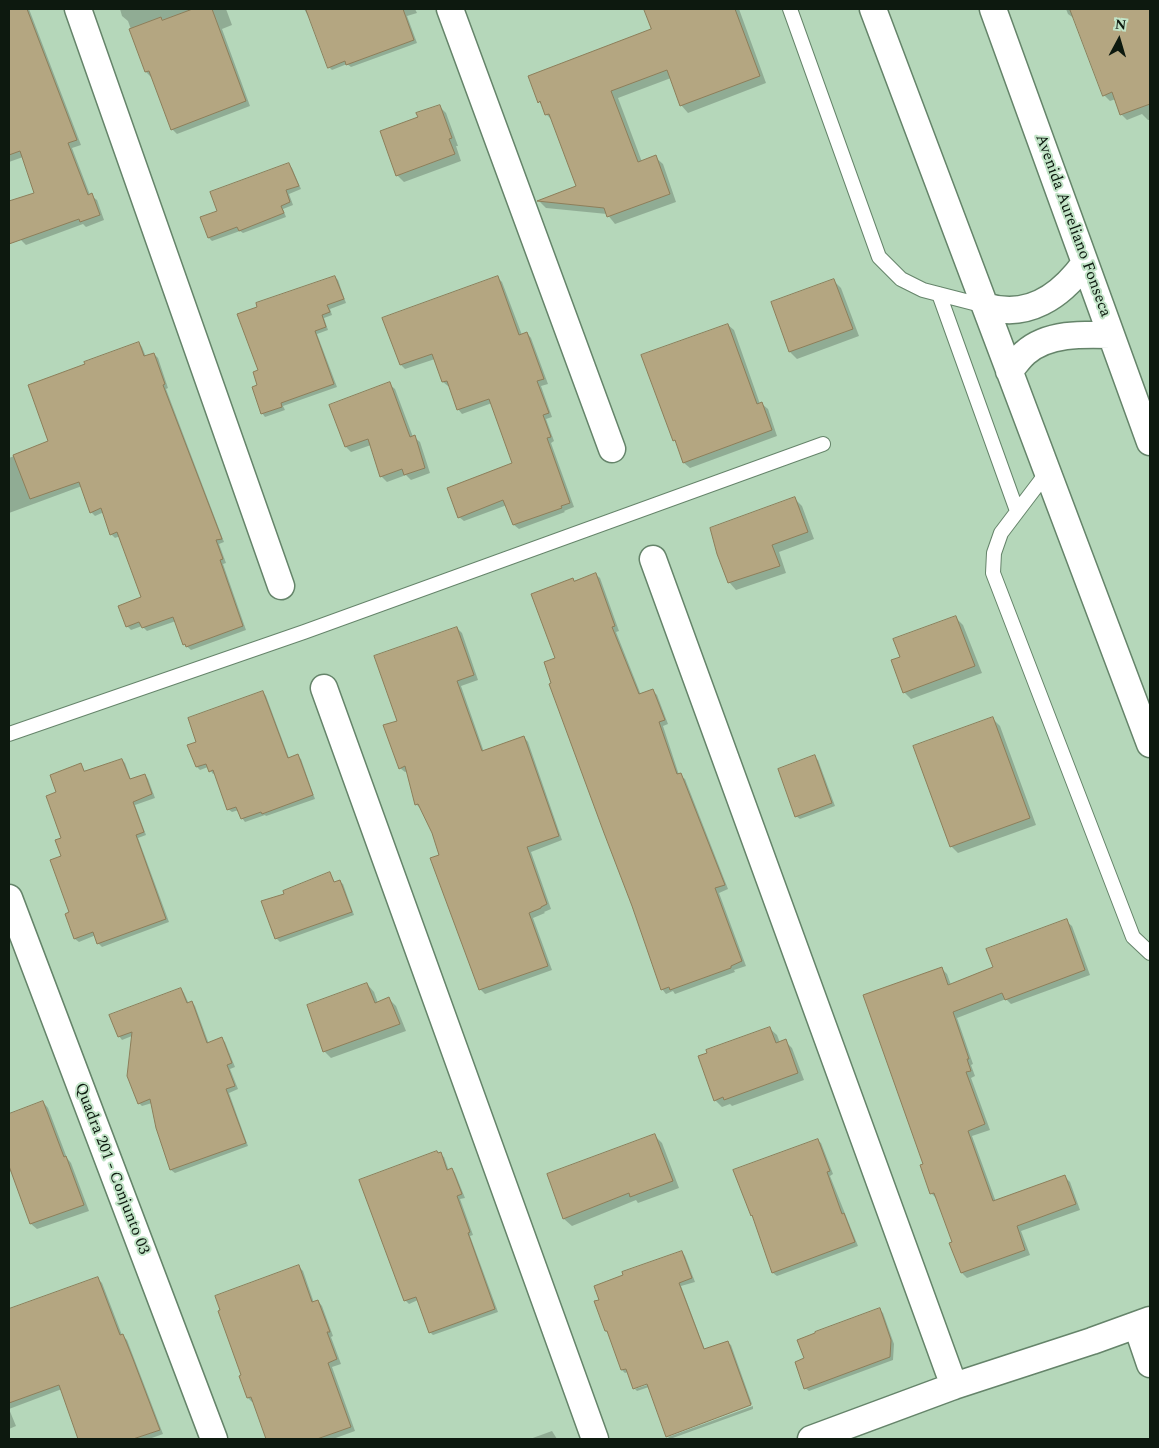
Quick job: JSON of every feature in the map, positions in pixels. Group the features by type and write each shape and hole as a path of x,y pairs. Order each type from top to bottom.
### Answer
{"street":[{"path":"78,9 281,586"},
{"path":"450,9 612,449"},
{"path":"873,9 1150,744"},
{"name":"Avenida Aureliano Fonseca","path":"993,9 1150,442"},
{"path":"985,306 996,310 1009,310 1041,303 1060,292 1072,281 1085,263"},
{"path":"1010,371 1026,352 1044,342 1068,335 1111,334"},
{"path":"653,558 954,1386"},
{"path":"324,688 595,1439"},
{"name":"Quadra 201 - Conjunto 03","path":"9,898 214,1439"},
{"path":"811,1439 954,1386 1143,1323 1150,1364"}],"lane":[{"path":"790,9 879,257 901,279 922,290 985,306"},
{"path":"939,294 1018,511"},
{"path":"9,734 304,632 823,444"},
{"path":"1048,471 1001,533 994,553 993,573 1133,937 1150,953"}],"building":[{"path":"9,9 27,9 77,140 68,143 88,195 92,193 100,215 80,222 79,219 9,244 9,201 34,193 20,151 9,155"},
{"path":"193,9 212,9 246,101 171,130 149,71 145,72 129,29 161,17 162,20"},
{"path":"306,9 403,9 414,40 346,65 345,61 328,68"},
{"path":"644,9 735,9 760,76 680,106 667,70 611,91 638,162 656,155 670,194 607,217 604,208 537,201 576,186 549,114 545,115 540,101 538,103 528,76 651,29"},
{"path":"1070,9 1150,9 1150,104 1120,115 1112,92 1103,96"},
{"path":"440,105 452,138 449,139 455,154 396,176 380,131 418,117 416,113"},
{"path":"289,163 299,186 286,190 290,202 281,206 284,213 239,231 237,227 208,238 200,217 217,211 210,192"},
{"path":"335,276 344,299 327,305 330,312 322,315 326,327 315,331 334,384 281,403 282,407 261,414 252,387 257,385 253,372 258,370 237,314 257,307 256,303"},
{"path":"498,276 519,335 527,332 544,379 537,381 549,413 543,415 551,437 547,438 570,503 561,506 562,508 513,525 503,500 458,518 447,488 512,463 489,399 457,410 447,381 442,382 432,354 400,365 382,318"},
{"path":"834,279 853,329 789,352 771,302"},
{"path":"728,324 757,404 762,402 772,430 683,463 641,355"},
{"path":"139,342 144,356 154,353 165,384 163,385 222,539 216,540 223,559 220,560 243,626 186,647 185,644 183,645 173,617 142,628 139,622 126,627 118,606 141,597 117,532 110,535 101,508 90,513 79,482 30,499 13,455 48,441 28,385"},
{"path":"390,382 410,437 415,435 425,468 404,475 402,469 380,477 368,439 345,447 329,405"},
{"path":"795,497 808,532 772,545 780,566 728,583 710,528"},
{"path":"596,573 615,626 612,627 639,694 653,689 665,720 659,722 677,774 681,773 725,885 715,888 742,961 731,966 731,968 670,990 669,987 661,990 632,906 549,684 551,683 544,662 555,658 531,594 573,578 574,581"},
{"path":"956,616 975,666 903,693 891,660 900,657 893,639"},
{"path":"457,627 474,675 457,681 482,751 524,736 559,836 527,847 547,904 529,913 548,966 479,990 430,858 439,855 432,833 418,804 415,805 405,766 399,769 383,725 397,721 374,656"},
{"path":"263,691 288,758 298,754 313,795 262,814 261,812 241,819 236,807 227,810 213,770 209,772 206,764 196,767 187,745 196,742 188,718"},
{"path":"993,717 1030,818 950,847 913,746"},
{"path":"815,755 832,803 795,817 778,769"},
{"path":"122,759 130,779 145,774 152,794 133,802 144,832 136,835 166,919 97,944 93,932 74,939 65,914 69,912 50,860 61,856 55,840 61,838 46,796 56,792 50,775 81,763 84,771"},
{"path":"330,872 334,882 340,880 352,912 275,939 261,901 284,894 283,891"},
{"path":"1067,919 1085,970 1005,1000 1002,993 953,1012 969,1059 967,1059 971,1071 966,1072 985,1124 968,1131 993,1201 1065,1175 1076,1204 1017,1226 1025,1250 961,1273 949,1243 952,1242 934,1193 930,1194 920,1165 923,1164 863,995 942,967 948,985 993,967 986,949"},
{"path":"367,983 375,1003 389,997 400,1024 323,1052 307,1005"},
{"path":"181,988 187,1003 192,1001 207,1043 222,1037 232,1063 227,1065 235,1086 226,1089 246,1143 170,1170 156,1128 150,1099 138,1104 127,1076 132,1032 118,1037 109,1015"},
{"path":"770,1027 776,1043 786,1039 798,1073 724,1100 723,1097 714,1101 698,1056 707,1053 706,1050"},
{"path":"43,1101 84,1205 30,1224 9,1166 9,1114"},
{"path":"655,1134 673,1181 630,1197 629,1193 563,1219 547,1174"},
{"path":"818,1139 830,1171 827,1172 842,1214 844,1213 855,1242 772,1273 752,1215 733,1170"},
{"path":"437,1151 438,1153 441,1152 447,1170 452,1168 462,1194 457,1196 495,1309 429,1333 416,1297 404,1301 359,1180"},
{"path":"682,1251 692,1278 679,1283 704,1349 728,1341 751,1405 666,1437 647,1384 633,1389 626,1369 621,1370 594,1301 599,1300 594,1286 623,1275 622,1272"},
{"path":"299,1265 312,1302 318,1300 330,1332 327,1332 337,1359 328,1363 351,1427 317,1439 266,1439 251,1397 247,1398 239,1376 241,1375 218,1311 220,1310 215,1296"},
{"path":"98,1277 120,1335 123,1334 160,1430 133,1439 78,1439 59,1385 9,1403 9,1309"},
{"path":"880,1308 891,1340 890,1357 804,1389 795,1362 804,1358 797,1340"}]}
